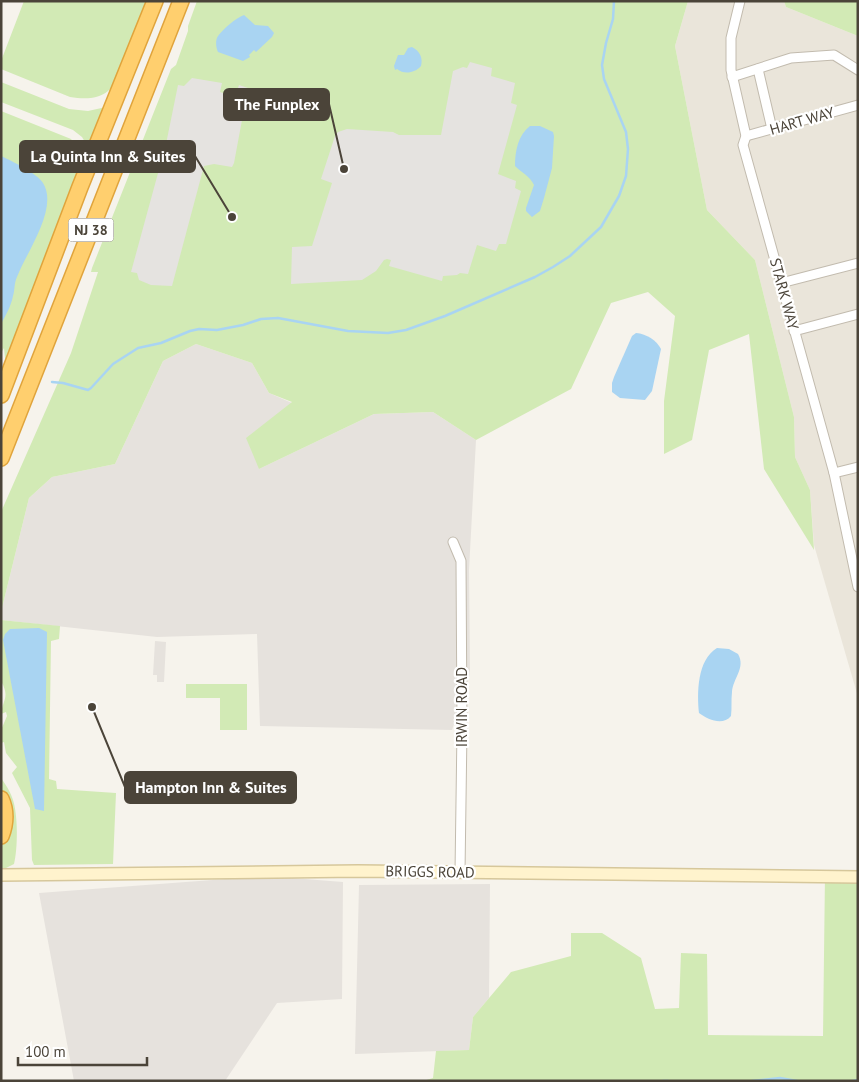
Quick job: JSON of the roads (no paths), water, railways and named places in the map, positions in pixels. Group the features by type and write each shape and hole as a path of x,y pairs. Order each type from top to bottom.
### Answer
{"highway":[{"name":"NJ 38","path":"1,395 83,180 155,1"},
{"name":"NJ 38","path":"1,458 181,1"},
{"path":"1,799 5,806 6,822 1,836"}],"street":[{"name":"STARK WAY","path":"740,1 731,38 732,77 746,136 743,145 834,473 858,587"},
{"path":"732,77 792,58 834,55 858,70"},
{"path":"758,69 772,129"},
{"name":"HART WAY","path":"746,136 858,105"},
{"path":"781,283 858,263"},
{"path":"794,332 858,314"},
{"path":"834,473 858,467"},
{"name":"IRWIN ROAD","path":"453,542 461,561 462,729 460,873"},
{"name":"BRIGGS ROAD","path":"1,875 358,871 858,877"}],"water":[{"path":"244,15 255,25 268,26 274,33 256,52 254,50 249,55 250,57 243,61 218,52 216,42 223,30"},
{"path":"412,47 420,55 422,60 421,66 409,72 395,70 394,66 398,55 404,55 408,48"},
{"path":"530,126 540,126 553,132 554,136 552,168 544,198 540,211 532,217 526,211 526,208 534,185 515,166 518,144"},
{"path":"1,156 40,179 47,193 47,205 39,230 16,279 11,303 1,324"},
{"path":"636,333 651,338 661,349 652,391 645,400 620,398 612,392 614,377 632,336"},
{"path":"39,628 47,632 44,811 35,809 3,640 5,634 10,629"},
{"path":"717,648 729,649 738,654 741,664 733,687 731,716 724,721 715,721 707,718 699,713 698,705 700,678 705,660"}],"waterway":[{"path":"52,382 88,390 113,364 138,348 161,343 190,331 199,329 217,330 261,319 278,318 348,331 388,333 406,330 445,316 535,277 570,256 601,227 619,196 626,176 628,149 626,132 604,79 602,65 613,19 614,1"},
{"path":"752,1081 780,1078 797,1081"},
{"path":"853,1081 858,1080"},
{"path":"663,1081 668,1081"}],"place":[{"name":"The Funplex","path":"344,169"},
{"name":"La Quinta Inn & Suites","path":"232,217"},
{"name":"Hampton Inn & Suites","path":"92,707"}]}
